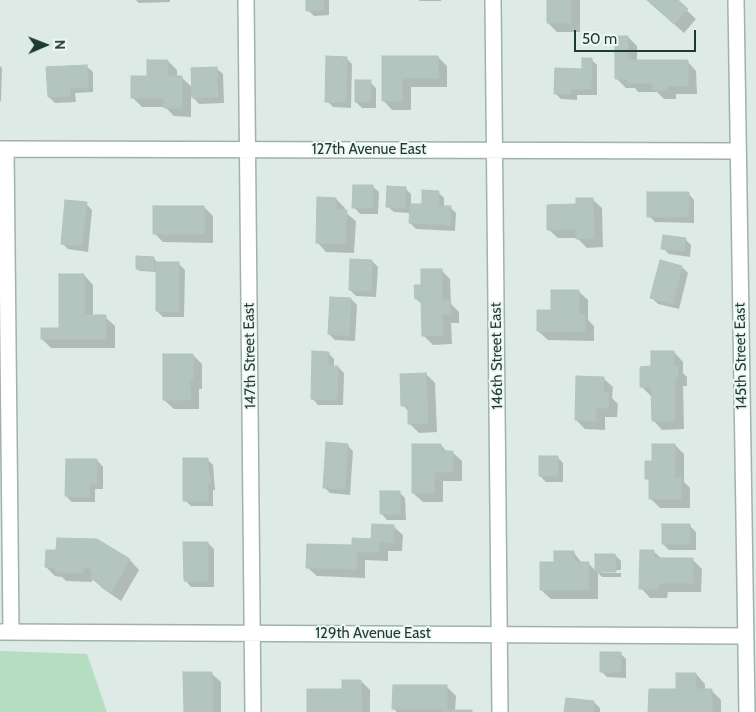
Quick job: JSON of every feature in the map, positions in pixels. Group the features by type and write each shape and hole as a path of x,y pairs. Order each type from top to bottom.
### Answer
{"street":[{"name":"147th Street East","path":"246,0 253,712"},
{"name":"146th Street East","path":"493,0 500,712"},
{"name":"145th Street East","path":"736,0 746,712"},
{"name":"127th Avenue East","path":"3,149 738,151"},
{"path":"3,149 5,632"},
{"name":"129th Avenue East","path":"5,632 746,636"}],"green space":[{"path":"0,651 87,654 107,712 0,712"}],"building":[{"path":"306,0 323,0 324,10 306,11"},
{"path":"547,0 571,0 571,23 547,23"},
{"path":"647,0 678,0 688,9 674,24"},
{"path":"615,36 628,36 628,60 688,60 688,86 667,86 667,90 653,90 653,83 628,83 628,79 615,79"},
{"path":"326,56 347,57 346,102 325,102"},
{"path":"382,56 438,56 438,78 402,78 402,101 382,101"},
{"path":"582,58 592,58 591,89 571,89 571,94 554,94 555,68 582,69"},
{"path":"147,60 168,60 168,76 182,76 182,108 164,108 164,98 131,98 131,76 147,76"},
{"path":"87,65 88,87 70,88 70,96 48,97 46,67"},
{"path":"217,67 218,97 192,98 191,68"},
{"path":"355,80 371,80 370,102 355,102"},
{"path":"353,185 373,185 373,208 352,208"},
{"path":"387,186 406,187 405,208 386,207"},
{"path":"422,190 439,191 438,206 451,206 450,225 409,223 410,204 422,204"},
{"path":"647,192 689,192 688,217 647,217"},
{"path":"317,197 336,198 336,210 347,210 345,244 316,243"},
{"path":"576,198 593,198 594,238 576,239 576,229 547,230 547,205 576,204"},
{"path":"65,200 87,202 82,246 61,244"},
{"path":"153,206 204,206 204,234 153,234"},
{"path":"663,235 686,238 684,251 661,249"},
{"path":"136,256 154,257 154,270 136,269"},
{"path":"350,259 372,260 371,291 349,290"},
{"path":"660,260 682,266 673,304 650,298"},
{"path":"156,262 179,262 179,312 156,311"},
{"path":"421,269 442,269 442,301 450,301 450,314 442,314 443,335 422,336 421,299 415,299 414,285 421,285"},
{"path":"59,274 84,274 84,315 106,315 106,339 41,339 41,328 59,328"},
{"path":"551,290 579,290 579,315 585,315 585,332 537,331 537,310 551,310"},
{"path":"330,297 351,298 349,336 328,334"},
{"path":"312,351 329,352 328,366 338,366 337,400 311,399"},
{"path":"651,351 674,351 674,366 678,366 678,377 675,377 675,421 652,421 651,387 640,387 640,367 651,366"},
{"path":"163,354 193,354 193,380 190,380 191,400 163,400"},
{"path":"426,373 428,423 408,424 408,406 401,406 400,374"},
{"path":"576,376 604,377 603,393 609,393 608,408 596,408 596,421 575,420"},
{"path":"326,442 348,444 345,489 323,488"},
{"path":"412,444 441,444 441,451 453,451 453,472 434,472 434,493 412,493"},
{"path":"652,444 675,444 675,478 681,477 681,499 649,499 649,479 645,479 645,461 652,461"},
{"path":"539,456 558,456 558,476 539,476"},
{"path":"183,458 208,458 210,484 208,484 208,501 183,501"},
{"path":"66,459 97,459 97,484 90,483 89,497 65,496"},
{"path":"380,491 400,491 400,514 380,514"},
{"path":"372,524 394,525 393,543 379,542 379,552 357,552 356,569 306,568 307,544 352,545 352,538 371,539"},
{"path":"662,524 690,524 690,544 662,544"},
{"path":"57,538 97,539 130,559 111,593 92,579 92,569 83,568 83,573 56,572 55,568 45,567 46,550 56,550"},
{"path":"183,542 208,542 208,581 184,581"},
{"path":"640,550 654,550 654,558 693,558 693,583 659,583 658,589 639,589"},
{"path":"554,551 574,551 574,562 589,562 589,590 540,590 540,562 554,562"},
{"path":"595,554 615,554 616,572 595,572"},
{"path":"600,652 621,652 621,672 600,672"},
{"path":"183,672 212,672 212,712 184,712"},
{"path":"676,673 696,673 696,689 712,689 712,712 648,712 649,689 676,689"},
{"path":"342,680 361,680 362,712 307,712 307,689 342,689"},
{"path":"393,685 447,685 447,710 472,710 472,712 443,712 442,709 392,709"},
{"path":"566,698 594,701 593,712 564,712"}]}
